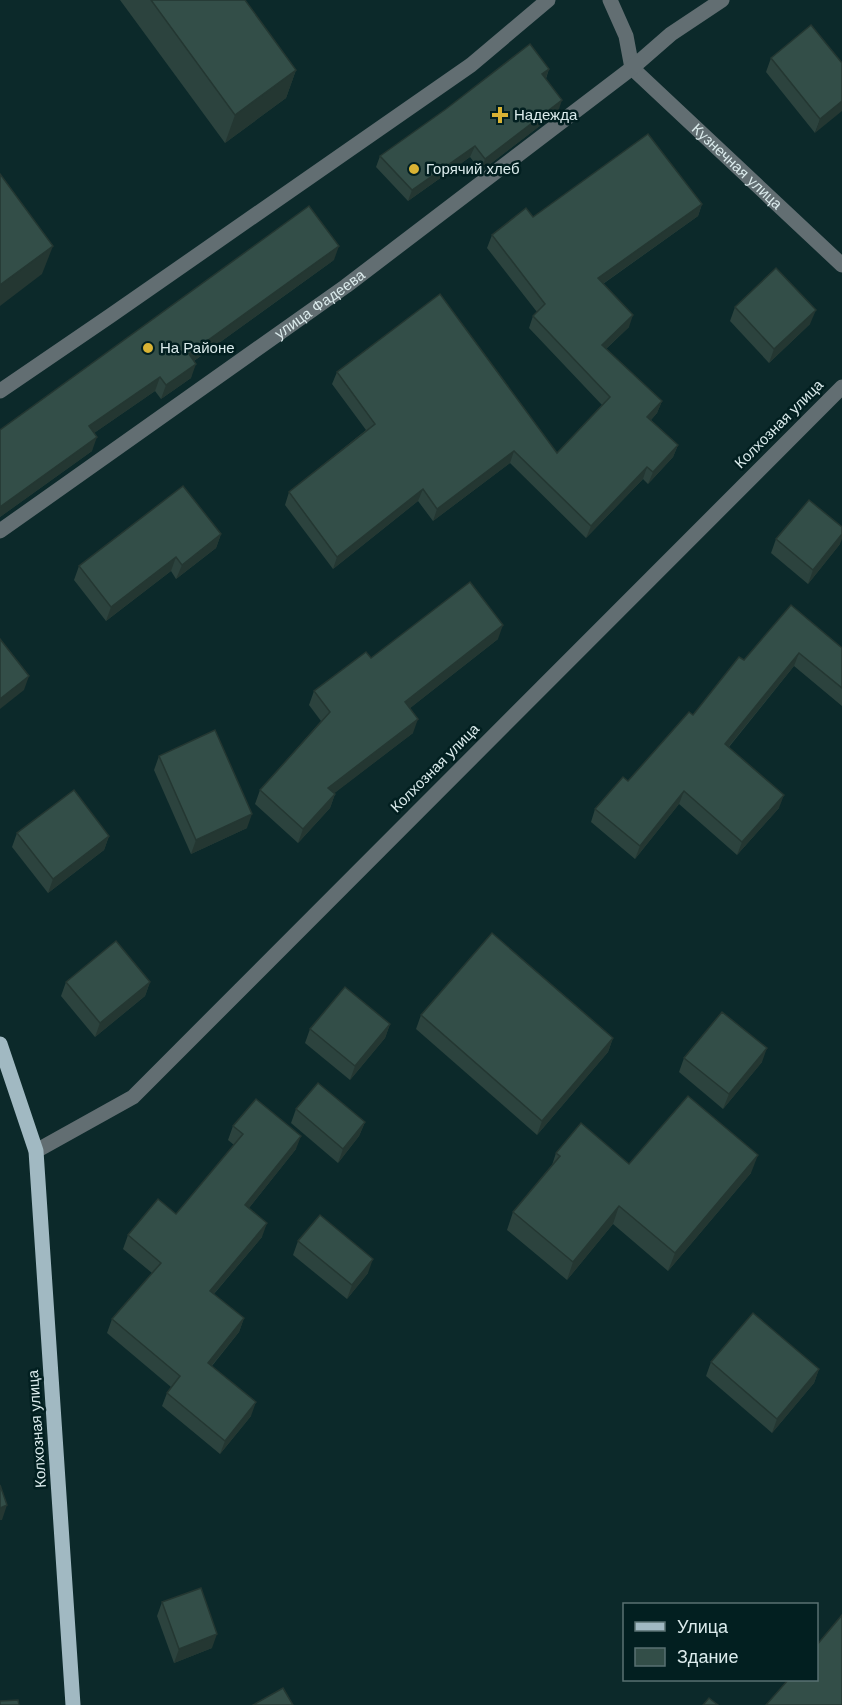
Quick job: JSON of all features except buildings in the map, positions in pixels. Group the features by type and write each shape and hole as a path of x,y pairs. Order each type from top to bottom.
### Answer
{"main road":[{"name":"Колхозная улица","path":"0,1044 36,1151 74,1705"}],"street":[{"path":"0,391 471,65 548,0"},
{"path":"610,0 626,36 632,68"},
{"name":"улица Фадеева","path":"0,531 346,286 632,68 671,34 722,0"},
{"name":"Кузнечная улица","path":"632,68 842,265"},
{"name":"Колхозная улица","path":"36,1151 133,1097 842,387"}],"place":[{"name":"Надежда","path":"500,115"},
{"name":"Горячий хлеб","path":"414,169"},
{"name":"На Районе","path":"148,348"}]}
